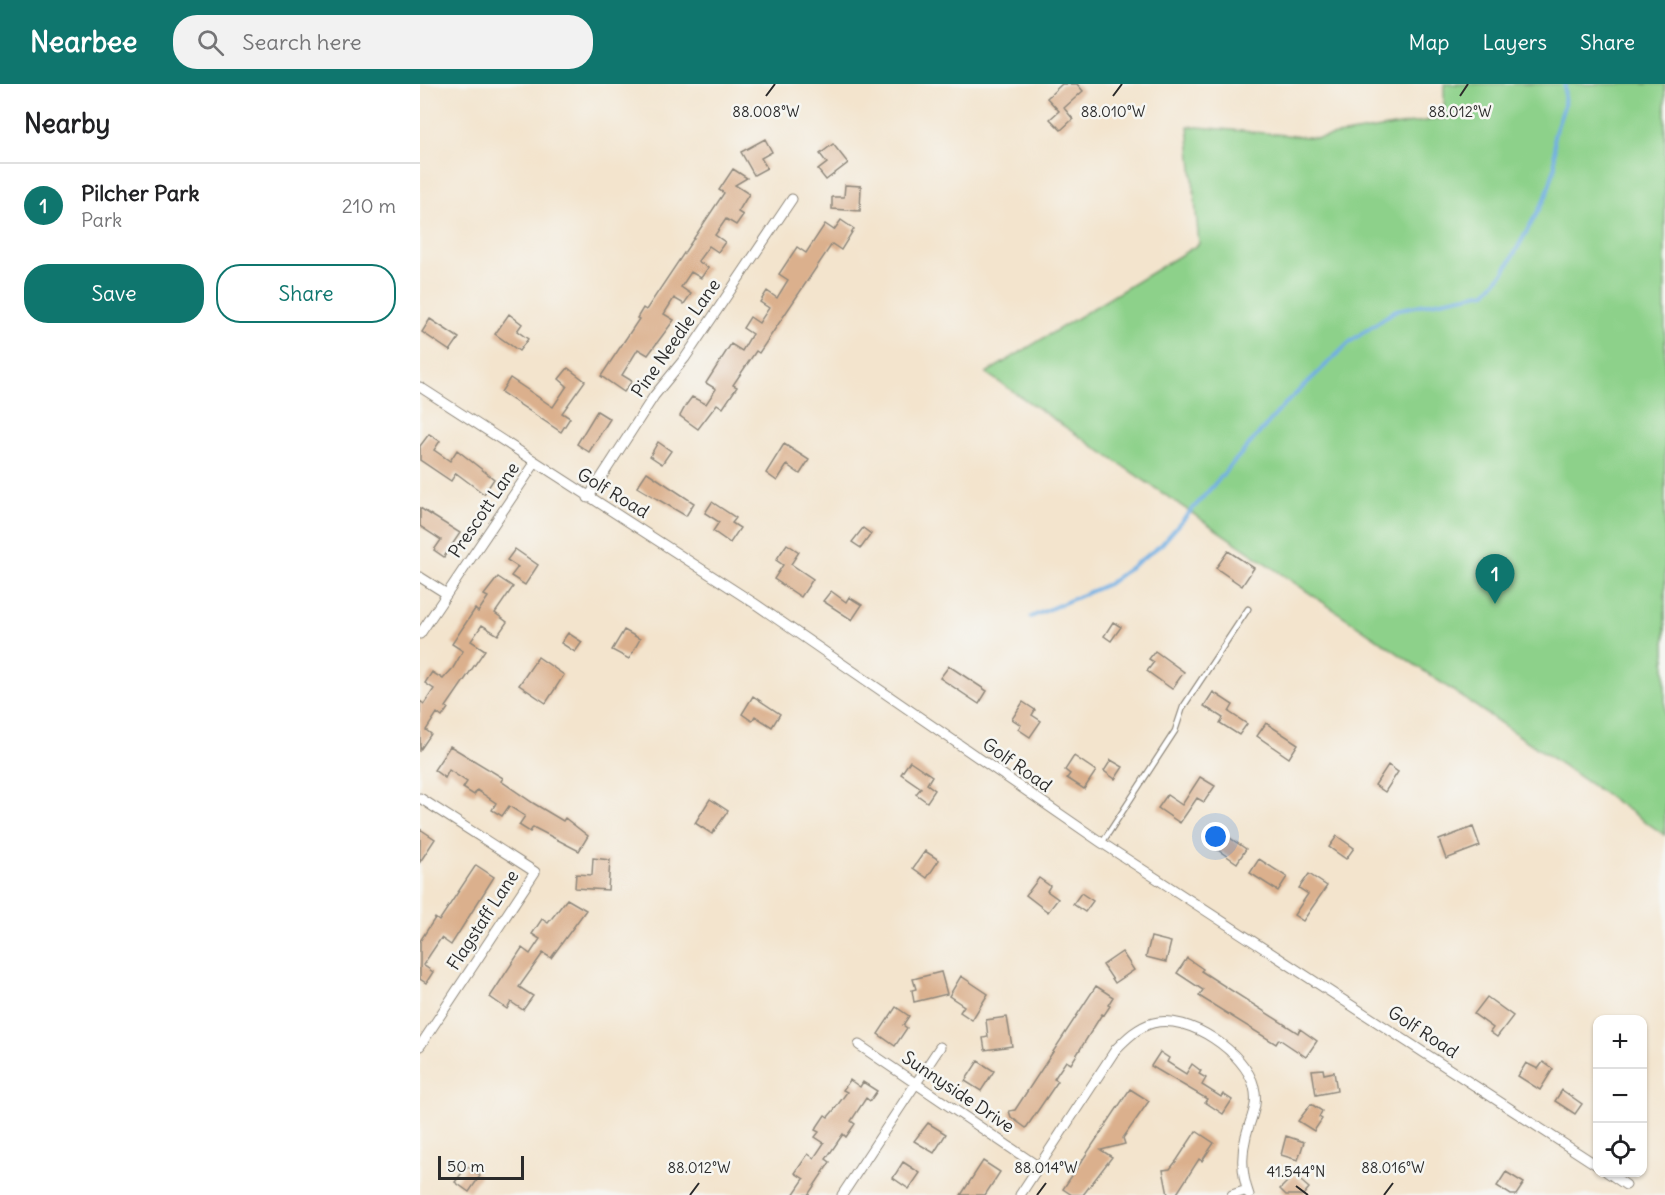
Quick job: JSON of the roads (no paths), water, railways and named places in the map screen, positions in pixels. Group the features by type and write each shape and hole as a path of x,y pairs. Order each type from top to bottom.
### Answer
{"street":[{"name":"Pine Needle Lane","path":"588,498 654,396 685,358 792,199"},
{"name":"Golf Road","path":"420,387 588,498 614,512 754,603 1102,843 1593,1163"},
{"name":"Prescott Lane","path":"420,634 535,463"},
{"path":"420,577 447,594"},
{"name":"Flagstaff Lane","path":"420,798 535,872 420,1046"},
{"path":"1020,1195 1116,1049 1133,1032 1155,1022 1180,1023 1205,1033 1231,1051 1247,1071 1254,1087 1256,1111 1246,1135 1242,1158 1248,1192 1232,1195"},
{"name":"Sunnyside Drive","path":"859,1045 1039,1167"},
{"path":"842,1195 940,1047"},
{"path":"1613,1177 1626,1185"}],"lane":[{"path":"1102,843 1175,731 1183,707 1248,609"}],"waterway":[{"path":"1031,617 1108,584 1161,545 1284,405 1351,341 1396,310 1486,292 1504,272 1546,197 1555,167 1554,136 1564,106 1565,84"}],"place":[{"name":"Pilcher Park","path":"1495,604"}]}
